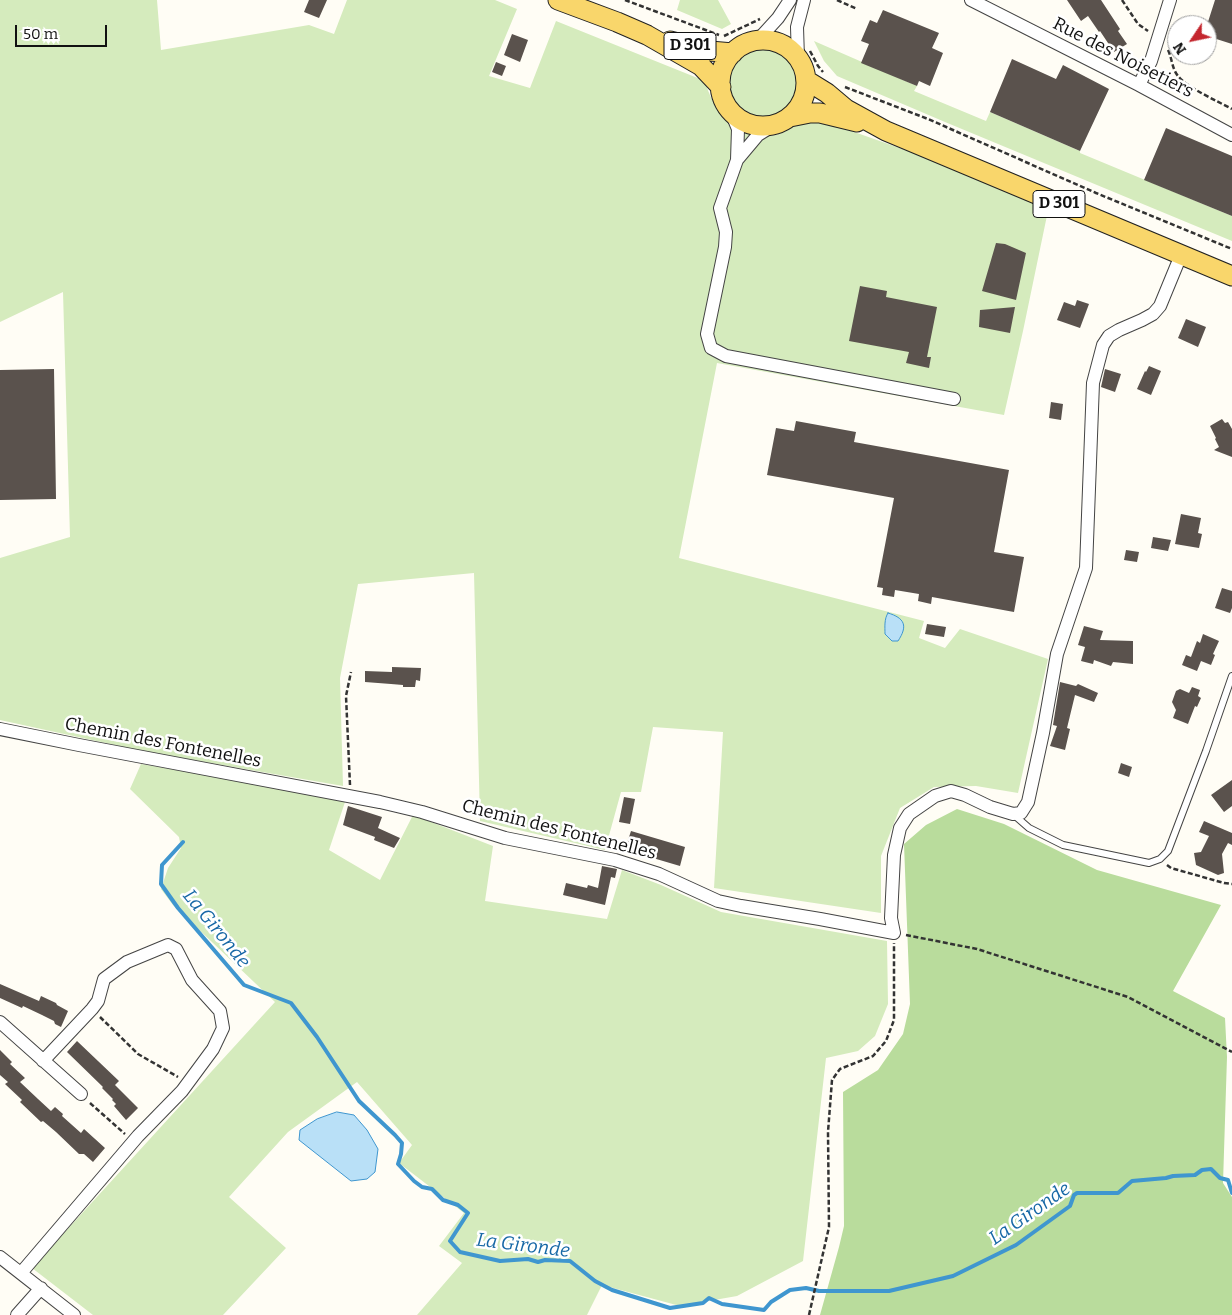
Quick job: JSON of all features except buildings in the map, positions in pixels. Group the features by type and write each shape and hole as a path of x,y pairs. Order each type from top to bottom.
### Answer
{"main road":[{"name":"D 301","path":"558,0 647,35 710,51 734,53"},
{"name":"D 301","path":"647,35 701,66 721,87"},
{"path":"757,41 766,41 789,49 802,51 802,66 806,80 805,90 802,101 796,111 782,121 761,126 738,118 730,110 724,99 721,76 724,67 734,53 743,46 757,41"},
{"name":"D 301","path":"806,80 846,109 886,131 1232,276"},
{"name":"D 301","path":"782,121 820,112 886,131"}],"street":[{"path":"757,41 778,18 790,0"},
{"path":"802,51 797,27 804,0"},
{"name":"Rue des Noisetiers","path":"971,0 1139,85 1232,135"},
{"path":"1139,85 1151,61 1170,0"},
{"path":"730,110 738,129 737,160 720,208 726,232 725,247 707,334 711,348 726,356 954,399"},
{"path":"737,160 758,135 782,121"},
{"path":"894,933 891,918 894,855 900,828 910,814 935,796 951,791 1013,814 1021,812 1028,802 1058,654 1086,568 1093,383 1103,345 1109,336 1153,314 1160,306 1181,255"},
{"name":"Chemin des Fontenelles","path":"2,729 78,746 422,812 505,838 615,860 659,874 725,902 894,933"},
{"path":"21,1273 133,1142 182,1092 212,1050 223,1028 220,1011 192,980 176,950 168,945 127,962 104,979 98,1001 43,1061"},
{"path":"0,1022 81,1094"},
{"path":"0,1257 74,1315"},
{"path":"17,1315 40,1288"}],"lane":[{"path":"1013,814 1029,828 1063,845 1149,863 1160,860 1168,850 1232,676"}],"path":[{"path":"624,0 722,37 736,32 768,15"},
{"path":"837,0 857,9"},
{"path":"1122,0 1138,24 1165,46 1170,54 1175,72 1181,79 1232,109"},
{"path":"802,51 824,72"},
{"path":"842,86 928,119 1096,193 1232,249"},
{"path":"351,672 346,696 351,797"},
{"path":"1160,860 1171,868 1232,884"},
{"path":"808,1315 829,1227 828,1132 832,1080 840,1070 873,1056 886,1041 894,1020 894,933 977,949 1128,997 1232,1052"},
{"path":"92,1009 138,1054 188,1083"},
{"path":"81,1094 133,1142"}],"green space":[{"path":"0,0 157,0 161,50 309,25 334,34 347,0 495,0 517,9 489,76 530,88 556,21 705,81 709,93 722,114 730,123 751,134 763,136 776,135 804,121 823,121 1050,201 1004,415 717,363 679,558 924,621 919,638 945,648 960,629 1048,659 1018,793 976,786 934,787 900,808 881,856 881,913 714,888 723,732 653,727 641,792 621,792 605,850 480,821 474,573 358,584 340,678 343,786 147,752 0,720 0,558 70,537 63,292 0,322"},
{"path":"680,0 718,0 731,24 722,29 677,10"},
{"path":"814,41 917,86 914,91 986,121 990,112 1080,151 1080,153 1232,216 1232,241 837,76 824,61"},
{"path":"763,48 776,51 788,58 795,70 798,83 795,96 788,108 776,115 763,118 750,115 738,108 731,96 728,83 731,70 738,58 750,51"},
{"path":"141,764 346,799 329,850 380,880 413,815 493,846 485,901 607,919 622,870 721,912 887,941 888,1004 875,1036 858,1051 826,1058 803,1261 737,1296 680,1306 602,1285 587,1315 417,1315 462,1263 439,1246 464,1213 399,1163 412,1145 357,1082 288,1132 229,1197 286,1248 223,1315 93,1315 32,1268 275,1002 173,905 161,889 168,868 181,848 179,837 130,789"},
{"path":"957,809 1004,824 1097,870 1221,905 1173,991 1225,1018 1227,1057 1223,1183 1232,1197 1232,1315 820,1315 844,1226 843,1092 878,1070 903,1034 910,1004 904,844 926,825"}],"water":[{"path":"888,613 898,617 903,623 903,631 898,641 892,641 885,634 885,620"},
{"path":"337,1112 354,1115 367,1130 378,1149 375,1172 367,1179 351,1181 299,1140 300,1130 317,1119"}],"waterway":[{"name":"La Gironde","path":"183,842 162,865 161,884 178,908 244,985 291,1003 317,1037 359,1101 402,1143 398,1164 422,1187 432,1189 443,1200 458,1205 468,1213 450,1241 460,1252 500,1261 528,1259 538,1262 545,1260 570,1261 595,1281 612,1290 670,1308 703,1303 709,1298 722,1304 764,1310 771,1302 790,1290 806,1288 819,1291 889,1291 953,1276 1016,1245 1070,1206 1074,1195 1077,1193 1118,1193 1132,1181 1195,1175 1202,1170 1211,1169 1220,1178 1228,1180 1232,1193"}]}
